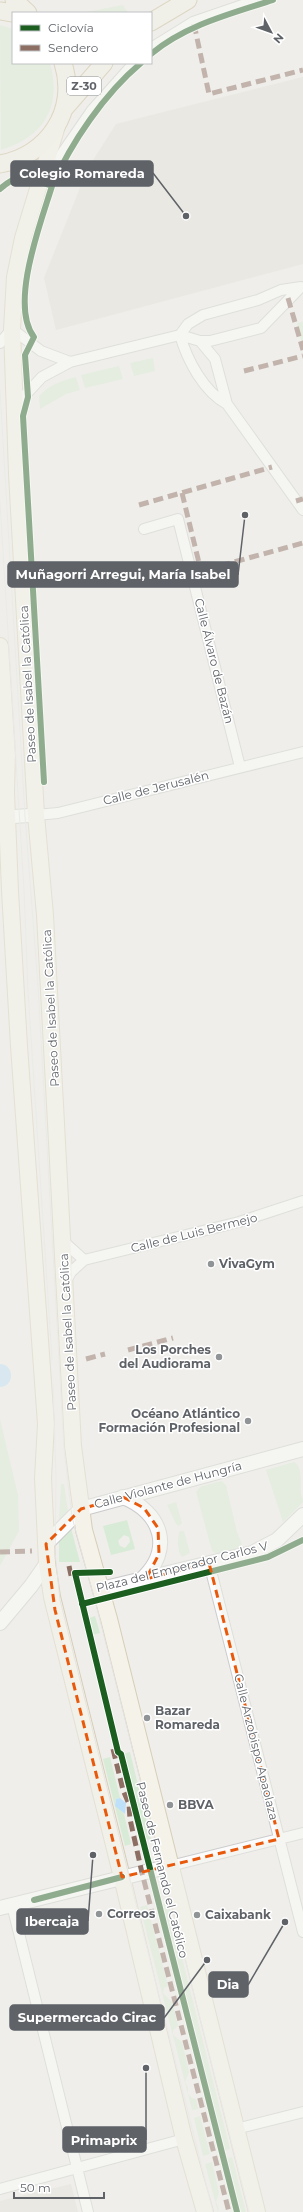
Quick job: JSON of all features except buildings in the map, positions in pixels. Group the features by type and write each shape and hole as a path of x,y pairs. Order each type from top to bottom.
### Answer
{"highway":[{"path":"0,3 14,0 27,12"},
{"path":"152,21 188,0"},
{"path":"0,11 12,14"},
{"path":"0,164 15,160 32,152 46,140 57,126 64,109 68,84 64,64"},
{"name":"Z-30","path":"64,109 103,64"}],"main road":[{"name":"Paseo de Isabel la Católica","path":"57,126 41,182 26,225 17,263 12,300 12,328 36,815 46,922 73,1446 84,1530 101,1589"},
{"name":"Paseo de Isabel la Católica","path":"0,646 7,755 4,816 46,1424 43,1478 47,1564"},
{"name":"Calle Violante de Hungría","path":"46,1544 81,1508 296,1451"},
{"path":"296,1451 303,1460"},
{"path":"123,1497 134,1502 149,1513 160,1534 160,1547 157,1560 141,1580"},
{"path":"101,1589 252,1552 270,1544 302,1515"},
{"path":"0,1623 47,1564"},
{"path":"47,1564 55,1610 122,1877 184,2139 205,2212"},
{"name":"Paseo de Fernando el Católico","path":"101,1589 256,2212"},
{"path":"6,1907 170,1866"}],"street":[{"path":"152,47 193,22 257,0"},
{"path":"41,182 72,137 104,96 133,64"},
{"path":"32,152 72,137"},
{"path":"180,335 191,321 203,315 258,300 281,290 301,287"},
{"path":"15,406 24,394 42,377 70,362 180,335 200,341 221,339 264,326 288,298 301,287"},
{"path":"0,343 12,328 36,349 52,357 70,362"},
{"path":"180,335 194,368 214,394 227,404 303,510"},
{"path":"215,359 221,339"},
{"path":"200,341 215,359 227,404"},
{"name":"Calle Álvaro de Bazán","path":"144,529 178,519 240,767"},
{"name":"Calle de Jerusalén","path":"4,816 58,813 303,752"},
{"name":"Calle de Luis Bermejo","path":"84,1260 244,1220 303,1201"},
{"path":"63,1241 84,1260 71,1272 64,1284"},
{"name":"Calle Arzobispo Apaolaza","path":"209,1563 303,1932"},
{"path":"170,1866 303,1832"},
{"path":"6,1907 88,2212"},
{"path":"236,2129 303,2112"},
{"path":"0,2189 184,2139"}],"highlighted area":[{"path":"123,1497 144,1508 158,1528 159,1554 146,1579 209,1563 279,1839 122,1877 55,1610 46,1544 81,1509"}],"shaded area":[{"path":"303,77 303,264 56,330 44,278 88,168 116,124"},
{"path":"71,2184 78,2212 0,2212 0,2201"}],"green space":[{"path":"123,5 127,12 86,12"},
{"path":"0,25 12,29 12,64 50,64 53,79 51,106 46,118 39,128 16,144 1,150"},
{"path":"303,322 303,349 297,323"},
{"path":"153,358 155,371 134,376 130,363"},
{"path":"119,366 123,379 85,388 81,375"},
{"path":"76,377 80,390 66,394 40,409 39,396 43,392 56,384"},
{"path":"0,1419 18,1495 19,1531 0,1566"},
{"path":"294,1462 299,1467 300,1471 301,1494 303,1502 283,1522 266,1470"},
{"path":"221,1481 226,1485 237,1532 242,1544 240,1547 219,1555 212,1551 196,1492 200,1487"},
{"path":"61,1484 64,1484 68,1512 59,1522"},
{"path":"176,1502 182,1523 179,1526 176,1524 167,1505"},
{"path":"127,1520 135,1549 111,1555 103,1526","holes":["124,1535 129,1537 130,1542 125,1548 120,1546 118,1541"]},
{"path":"71,1528 80,1562 59,1562 59,1541"},
{"path":"180,1531 184,1531 190,1553 182,1557 179,1552 178,1544 178,1536"},
{"path":"95,1616 100,1633 91,1635 87,1619"},
{"path":"130,1752 151,1839 145,1840 123,1754"},
{"path":"110,1757 120,1798 116,1799 115,1804 124,1814 131,1844 125,1846 103,1759"},
{"path":"168,1902 230,2149 223,2151 161,1904"},
{"path":"147,1905 168,1986 164,1988 163,1993 172,2002 178,2026 173,2030 173,2035 182,2042 189,2072 185,2082 188,2088 188,2094 192,2098 196,2099 198,2109 192,2110 140,1907"},
{"path":"200,2116 210,2154 203,2156 194,2118"},
{"path":"232,2157 246,2212 239,2212 225,2159"},
{"path":"212,2162 219,2193 216,2202 219,2209 218,2212 205,2164"}],"water":[{"path":"120,1798 126,1803 125,1814 115,1806 116,1799"}],"tram line":[{"path":"0,390 25,816 38,986 64,1449 72,1517 98,1612 249,2212"},
{"path":"0,503 24,890 28,991 52,1359"},
{"path":"53,1385 56,1477 55,1552 60,1600 213,2212"}],"marked path":[{"path":"194,24 209,94 303,70"},
{"path":"288,298 303,350"},
{"path":"244,371 303,356"},
{"path":"139,505 272,467"},
{"path":"182,493 201,571"},
{"path":"296,501 303,499"},
{"path":"193,577 201,571 303,543"},
{"path":"128,1350 173,1338"},
{"path":"86,1359 105,1354"},
{"path":"0,1552 32,1551"},
{"path":"69,1566 72,1580"},
{"path":"113,1749 123,1790 129,1804 130,1819 142,1873 229,2212"}],"cycle path":[{"path":"152,53 179,35 209,21 273,0"},
{"path":"0,189 14,179 20,177 30,178 52,186 69,153 90,120 114,89 140,64"},
{"path":"44,782 23,416 28,397 25,355 34,337 27,323 25,305 26,285 35,241 52,186"},
{"name":"Plaza del Emperador Carlos V","path":"82,1604 268,1557 303,1540"},
{"name":"Plaza del Emperador Carlos V","path":"110,1572 75,1573 118,1752 121,1754 237,2212"},
{"path":"34,1900 122,1877"}],"place":[{"name":"Colegio Romareda","path":"186,216"},
{"name":"Muñagorri Arregui, María Isabel","path":"245,515"},
{"name":"VivaGym","path":"211,1264"},
{"name":"Los Porches del Audiorama","path":"219,1357"},
{"name":"Océano Atlántico Formación Profesional","path":"248,1421"},
{"name":"Bazar Romareda","path":"147,1718"},
{"name":"BBVA","path":"170,1805"},
{"name":"Ibercaja","path":"93,1855"},
{"name":"Correos","path":"99,1914"},
{"name":"Caixabank","path":"197,1915"},
{"name":"Dia","path":"285,1922"},
{"name":"Supermercado Cirac","path":"207,1960"},
{"name":"Primaprix","path":"146,2068"}]}
